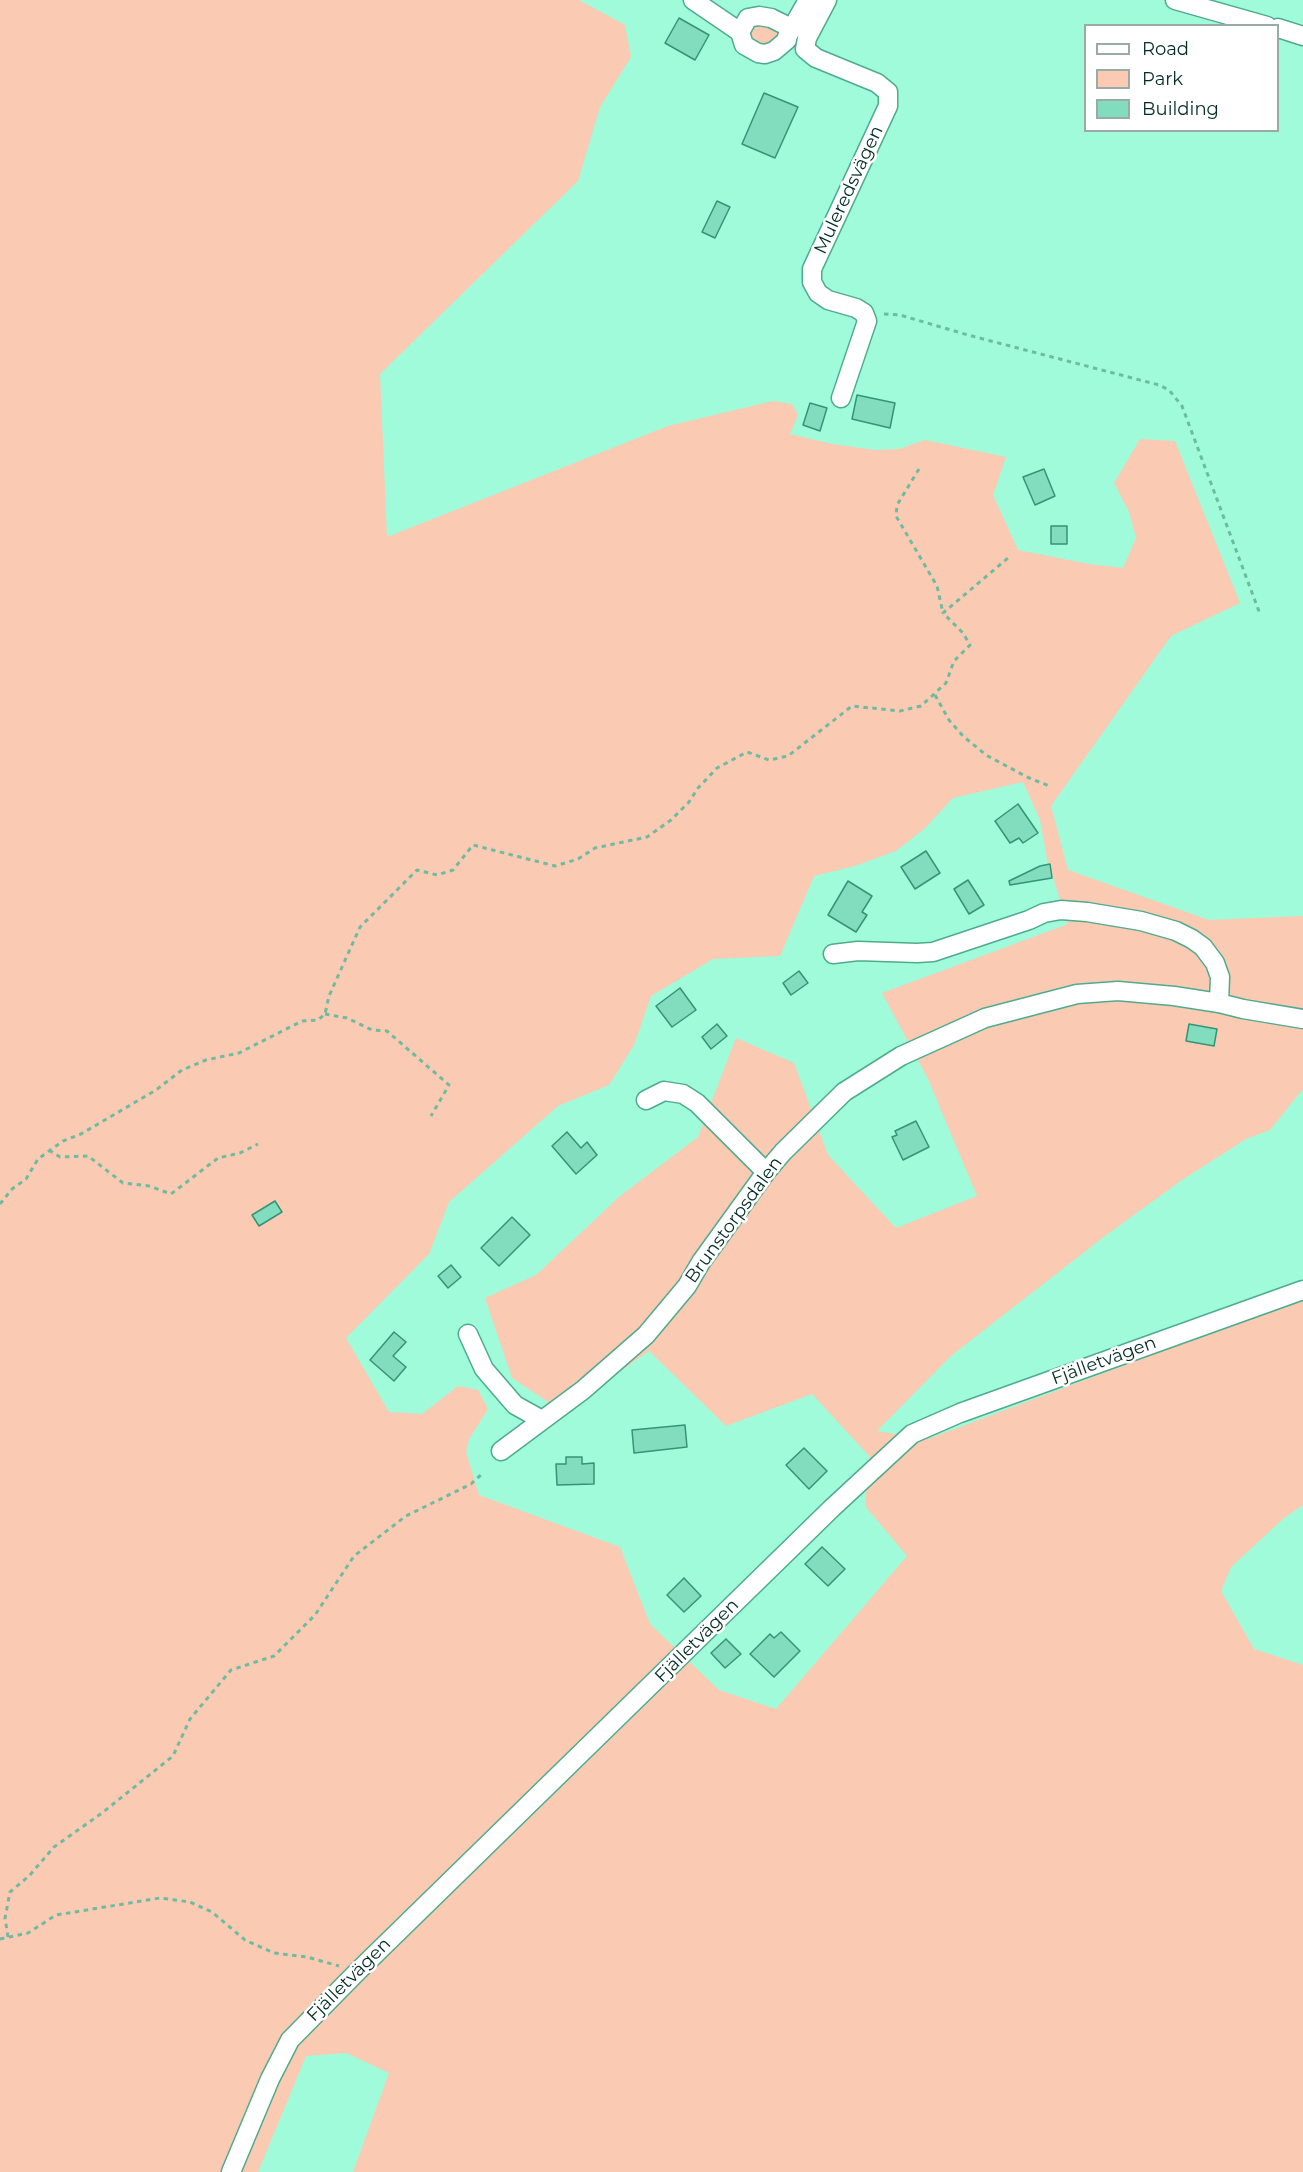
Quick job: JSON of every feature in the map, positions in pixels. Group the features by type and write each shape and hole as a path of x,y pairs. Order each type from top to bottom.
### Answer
{"street":[{"path":"693,0 740,32 744,45 758,53 765,54 774,51 789,34 808,0"},
{"path":"740,32 748,18 759,16 771,18 789,34 793,45 805,50 807,38 828,0"},
{"path":"1175,0 1260,24"},
{"path":"1279,28 1303,36"},
{"name":"Muleredsvägen","path":"805,50 816,58 877,83 888,92 888,106 812,270 812,282 818,293 828,300 856,308 864,313"},
{"path":"841,398 867,321 864,313"},
{"path":"833,954 858,951 933,952 1044,913 1061,910 1087,912 1141,921 1176,931 1192,939 1203,947 1215,963 1220,977 1219,1002"},
{"name":"Brunstorpsdalen","path":"501,1451 583,1390 646,1335 687,1286 701,1262 766,1172 789,1146 844,1092 901,1056 985,1018 1077,994 1118,991 1219,1002 1303,1019"},
{"path":"646,1100 664,1091 683,1094 697,1103 766,1172"},
{"name":"Fjälletvägen","path":"231,2172 270,2079 290,2040 832,1508 912,1434 960,1413 1303,1290"},
{"path":"468,1334 484,1369 515,1405 542,1420"}],"path":[{"path":"864,313 900,315 1159,385 1169,390 1182,406 1260,614"},
{"path":"0,1204 12,1189 26,1179 38,1159 49,1150 156,1090 182,1070 206,1060 239,1053 302,1021 318,1020 325,1014 329,996 360,927 417,870 437,875 453,870 472,845 555,866 578,859 595,848 648,837 683,808 717,768 747,752 768,760 788,756 852,706 900,711 921,706 935,695 946,682 954,661 970,645 963,633 942,613 937,586 896,516 897,505 919,469"},
{"path":"942,613 1008,558"},
{"path":"935,695 949,720 963,736 986,755 1049,786"},
{"path":"325,1014 347,1018 372,1030 387,1030 449,1085 431,1116"},
{"path":"49,1150 60,1157 88,1156 123,1183 149,1185 171,1194 218,1158 240,1153 258,1144"},
{"path":"8,1937 5,1918 10,1892 29,1876 54,1847 102,1813 173,1756 190,1719 231,1670 274,1656 315,1615 354,1556 406,1516 471,1484 483,1473"},
{"path":"0,1940 28,1933 56,1915 160,1898 190,1902 212,1912 245,1940 274,1953 307,1957 358,1971"}],"green space":[{"path":"0,0 579,0 625,25 631,57 600,107 578,181 380,374 387,537 668,426 773,401 792,404 798,415 790,434 832,444 875,450 899,449 925,440 1006,457 993,495 1018,550 1089,564 1123,568 1136,538 1129,512 1114,483 1140,439 1175,441 1240,603 1171,636 1051,806 1068,870 1209,920 1303,916 1303,1089 1270,1130 1246,1139 1182,1180 1105,1236 952,1355 877,1431 928,1439 1303,1298 1303,1505 1283,1519 1231,1567 1221,1591 1254,1649 1303,1665 1303,2172 353,2172 389,2073 346,2053 306,2056 258,2172 0,2172","holes":["1023,782 1040,820 1047,859 1068,924 882,993 928,1079 977,1196 896,1228 828,1155 794,1063 736,1038 698,1137 620,1196 536,1275 485,1298 512,1378 563,1412 649,1351 726,1426 812,1394 869,1456 865,1506 907,1556 776,1709 719,1690 650,1624 620,1547 479,1495 466,1452 469,1439 488,1409 478,1390 458,1386 422,1414 389,1412 346,1338 429,1254 449,1202 558,1106 609,1085 634,1045 651,996 713,959 780,956 814,876 855,866 896,851 924,829 953,798"]},
{"path":"754,23 776,28 779,36 773,45 753,45 748,31"}],"building":[{"path":"679,18 709,35 695,60 665,43"},
{"path":"764,93 798,107 775,158 742,144"},
{"path":"717,201 730,207 715,238 702,232"},
{"path":"857,395 895,403 890,428 852,419"},
{"path":"810,403 827,408 820,431 803,425"},
{"path":"1044,469 1055,496 1035,505 1023,477"},
{"path":"1051,526 1067,526 1067,544 1051,544"},
{"path":"1018,804 1038,833 1023,843 1019,838 1010,843 995,821"},
{"path":"926,851 940,873 915,889 901,867"},
{"path":"1050,864 1052,878 1010,885 1009,881 1040,866"},
{"path":"968,880 984,905 969,914 954,889"},
{"path":"848,881 872,896 862,912 867,915 856,932 828,915"},
{"path":"799,971 808,983 791,995 783,983"},
{"path":"680,988 696,1010 672,1027 656,1006"},
{"path":"717,1024 727,1036 711,1049 702,1037"},
{"path":"1189,1024 1217,1029 1214,1046 1186,1041"},
{"path":"916,1121 929,1147 903,1160 892,1137 897,1135 895,1131"},
{"path":"567,1132 581,1148 587,1142 597,1155 576,1174 552,1146"},
{"path":"275,1201 282,1212 259,1226 252,1215"},
{"path":"512,1217 530,1235 499,1266 481,1248"},
{"path":"451,1265 461,1277 448,1288 438,1276"},
{"path":"394,1332 406,1342 393,1356 406,1367 394,1381 370,1360"},
{"path":"685,1425 687,1447 634,1453 632,1430"},
{"path":"804,1448 827,1471 809,1489 786,1465"},
{"path":"566,1457 582,1457 582,1464 594,1463 594,1484 557,1485 556,1464 566,1464"},
{"path":"822,1547 845,1569 828,1586 805,1564"},
{"path":"684,1578 701,1596 684,1612 667,1595"},
{"path":"781,1632 800,1651 774,1677 750,1654 770,1634 774,1638"},
{"path":"726,1639 741,1654 725,1668 711,1653"}]}
